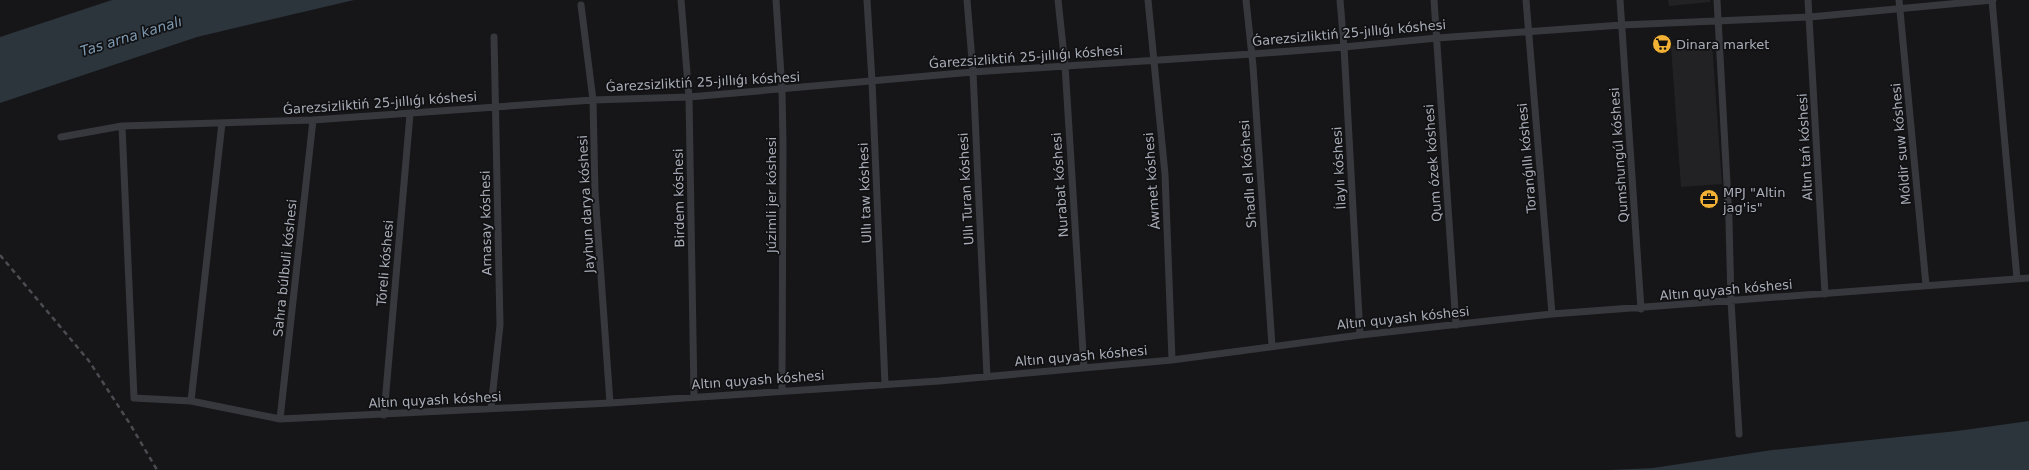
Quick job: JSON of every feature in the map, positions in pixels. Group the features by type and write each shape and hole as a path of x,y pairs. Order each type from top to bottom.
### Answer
{"street":[{"name":"Birdem kóshesi","path":"681,0 689,97 694,396"},
{"name":"Júzimli jer kóshesi","path":"776,0 782,90 782,391"},
{"name":"Ullı taw kóshesi","path":"867,0 872,81 885,384"},
{"name":"Ullı Turan kóshesi","path":"967,0 973,72 988,377"},
{"name":"Nurabat kóshesi","path":"1058,0 1065,65 1084,368"},
{"name":"Áwmet kóshesi","path":"1148,0 1165,174 1172,360"},
{"name":"Shadlı el kóshesi","path":"1246,0 1252,54 1272,346"},
{"name":"Ílaylı kóshesi","path":"1340,0 1360,335"},
{"name":"Qum ózek kóshesi","path":"1434,0 1456,325"},
{"name":"Toranǵıllı kóshesi","path":"1526,0 1552,314"},
{"name":"Qumshungúl kóshesi","path":"1620,0 1641,309"},
{"path":"1717,0 1729,220 1731,301 1739,434"},
{"name":"Altın tań kóshesi","path":"1808,0 1825,294"},
{"name":"Móldir suw kóshesi","path":"1899,0 1926,285"},
{"name":"Ǵarezsizliktiń 25-jıllıǵı kóshesi","path":"61,137 122,126 313,120 593,100 689,97 1065,65 1252,54 1437,38 1622,25 1810,16 1992,0"},
{"path":"1992,0 2017,279"},
{"name":"Jayhun darya kóshesi","path":"581,4 593,100 595,192 610,403"},
{"name":"Arnasay kóshesi","path":"491,408 500,325 494,37"},
{"name":"Tóreli kóshesi","path":"384,415 410,114"},
{"name":"Sahra búlbuli kóshesi","path":"280,419 313,120"},
{"path":"190,401 222,123"},
{"name":"Altın quyash kóshesi","path":"122,126 134,398 190,401 280,419 610,403 694,396 988,377 1172,360 1360,335 1552,314 1641,309 1926,285 2029,278"}],"shaded area":[{"path":"1668,0 1710,0 1710,2 1669,6"},
{"path":"1712,43 1722,184 1681,187 1671,46"}],"water":[{"name":"Tas arna kanalı","path":"112,0 354,0 197,37 0,103 0,37"},
{"path":"2029,421 2029,470 1610,470 1653,468 1772,450 1957,431"}],"railway":[{"path":"0,255 89,361 130,424 157,470"}],"place":[{"name":"Dinara market","path":"1662,44"},
{"name":"MPJ \"Altin jag'is\"","path":"1709,199"}]}
